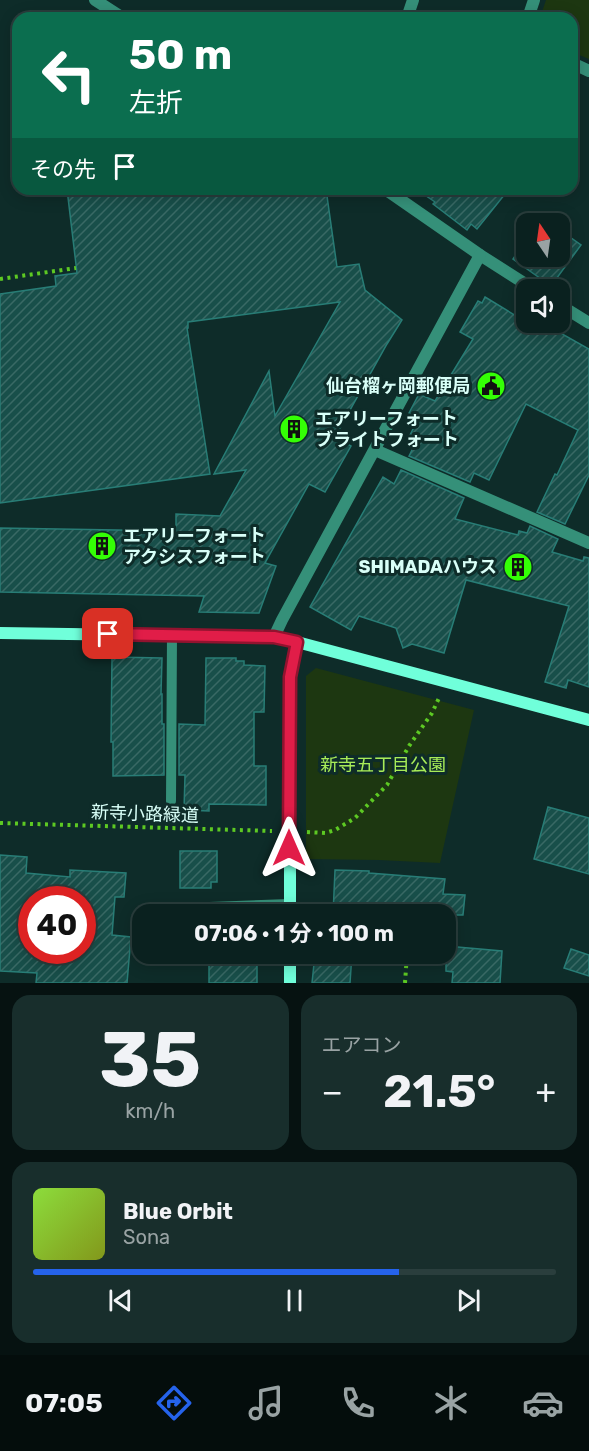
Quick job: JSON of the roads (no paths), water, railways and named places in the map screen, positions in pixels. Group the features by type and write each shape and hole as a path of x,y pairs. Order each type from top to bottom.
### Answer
{"street":[{"path":"95,0 114,12"},
{"path":"394,195 518,279"},
{"path":"274,637 480,255"},
{"path":"570,311 589,323"},
{"path":"375,450 589,543"},
{"path":"0,633 274,637 589,720"},
{"path":"290,904 290,677 297,642"},
{"path":"290,964 290,983"}],"lane":[{"path":"171,801 172,635"}],"place":[{"name":"仙台榴ヶ岡郵便局","path":"491,386"},
{"name":"エアリーフォート ブライトフォート","path":"294,429"},
{"name":"エアリーフォート アクシスフォート","path":"102,546"},
{"name":"SHIMADAハウス","path":"518,567"}],"park label":[{"name":"新寺五丁目公園","path":"383,765"}]}
